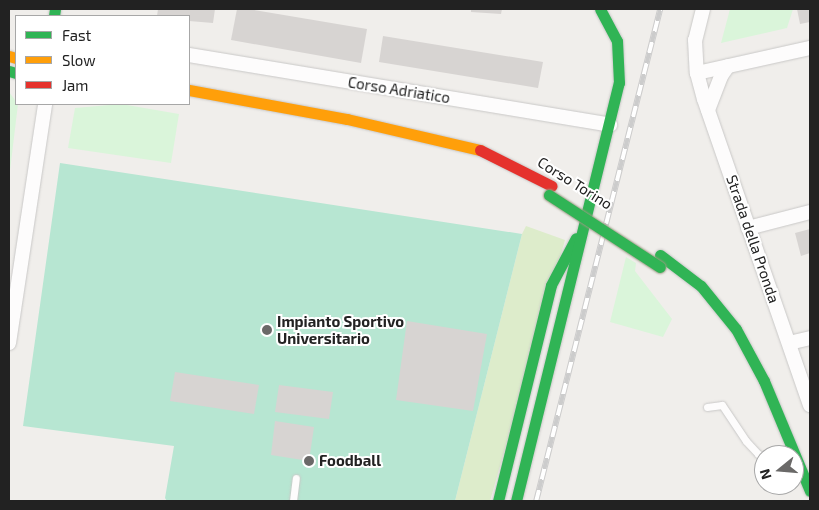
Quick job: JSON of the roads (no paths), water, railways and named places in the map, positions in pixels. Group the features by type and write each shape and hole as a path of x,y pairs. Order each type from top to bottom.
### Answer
{"street":[{"path":"516,501 574,273 582,227 620,83 617,41 600,9"},
{"name":"Strada della Pronda","path":"703,9 695,40 698,73 708,110 810,405"},
{"path":"698,73 810,48"},
{"name":"Corso Adriatico","path":"190,55 610,125"},
{"path":"708,110 720,76 728,66"},
{"name":"Corso Torino","path":"190,90 382,126 463,144 490,153 522,168 550,190 701,286 731,321 764,381 791,445"},
{"name":"Corso Torino","path":"190,99 449,152 550,190"},
{"path":"9,343 45,105"},
{"path":"748,228 810,212"},
{"path":"498,501 551,285 582,227"},
{"name":"Corso Torino","path":"660,261 703,302 726,332 761,401 776,445"},
{"path":"790,343 810,338"},
{"name":"Corso Torino","path":"804,477 810,492"}],"lane":[{"path":"707,407 722,404 746,441 754,450"},
{"path":"293,501 296,478"}],"railway":[{"path":"536,501 660,9"}],"place":[{"name":"Impianto Sportivo Universitario","path":"267,330"},
{"name":"Foodball","path":"309,461"}]}
